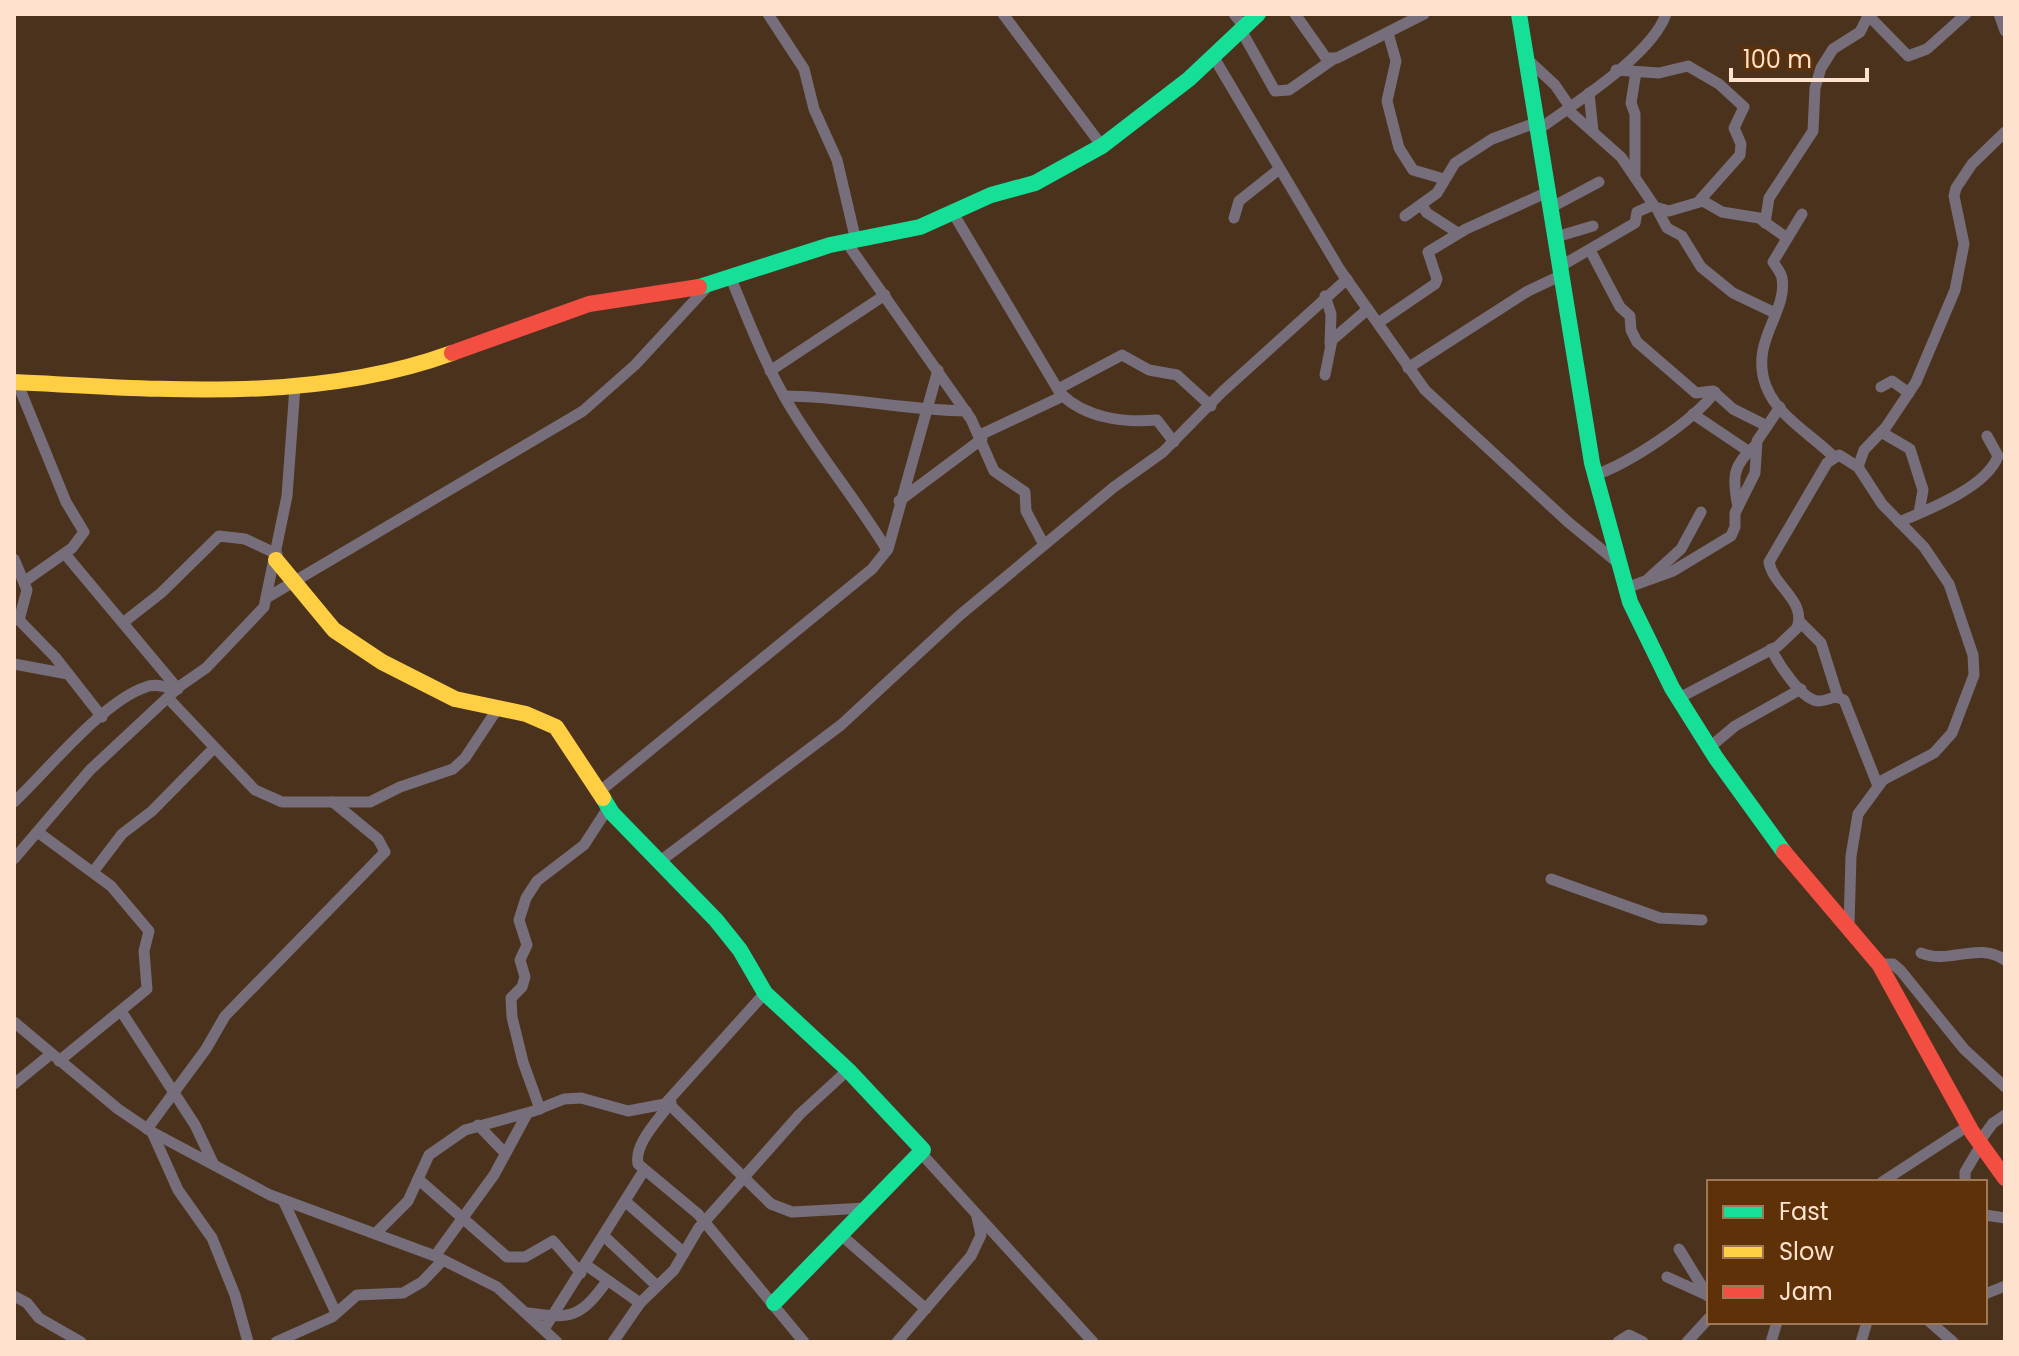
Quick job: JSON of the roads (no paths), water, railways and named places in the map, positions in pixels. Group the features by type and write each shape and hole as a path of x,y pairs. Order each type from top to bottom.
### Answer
{"street":[{"path":"768,14 804,69 814,109 837,160 852,242 966,411 981,437 994,471 1025,492 1026,511 1044,545"},
{"path":"1003,14 1102,146"},
{"path":"25,581 65,554 84,532 66,502 16,382 128,388 295,387 361,379 439,358 589,304 732,281 801,255 920,227 991,195 1035,183 1102,146 1213,56 1240,24 1258,14"},
{"path":"1295,14 1326,58 1335,58"},
{"path":"1240,24 1275,91 1289,90 1335,58 1424,14"},
{"path":"1522,14 1526,58 1595,475 1626,588 1648,641 1710,747 1771,836 1879,964 1968,1126 2005,1178"},
{"path":"1405,216 1437,193 1455,163 1492,139 1539,125 1589,93 1652,39 1666,14"},
{"path":"1765,223 1769,198 1813,131 1815,88 1821,68 1833,49 1860,32 1868,14 1908,56 1927,49 1966,14"},
{"path":"1999,14 2005,31"},
{"path":"1388,33 1396,61 1387,101 1399,148 1413,170 1444,179"},
{"path":"1213,56 1278,170 1408,368 1453,416 1568,522 1618,563"},
{"path":"1526,58 1555,85 1569,108 1635,174 1667,228 1682,236 1701,267 1733,293 1775,313"},
{"path":"1408,368 1635,223 1637,212 1655,207 1669,211 1700,200 1740,155 1741,144 1734,128 1744,107 1719,84 1688,66 1659,73 1616,70"},
{"path":"1635,174 1635,114 1631,103 1636,72"},
{"path":"1589,93 1593,131"},
{"path":"1858,467 1864,450 1909,393 1938,331 1961,266 1964,244 1954,196 1956,188 1972,164 2005,132"},
{"path":"1234,218 1239,201 1278,170"},
{"path":"1378,323 1435,284 1437,279 1427,253 1458,233 1599,182"},
{"path":"1700,200 1722,212 1765,223 1787,238"},
{"path":"1422,206 1427,213 1458,233"},
{"path":"953,213 1061,392 1080,410 1140,422 1157,420 1174,442"},
{"path":"1802,214 1773,262 1782,280 1775,313 1764,335 1765,385 1791,419 1834,457 1845,456 1858,467 1882,504 1924,547 1949,584 1973,655 1974,675 1952,733 1934,753 1878,786 1858,814 1853,832 1849,926"},
{"path":"1556,237 1593,226"},
{"path":"1590,250 1604,270 1620,307 1630,316 1631,330 1637,342 1696,393 1707,390 1715,392 1733,409 1764,429"},
{"path":"659,862 841,725 960,615 1174,442 1325,296 1347,279"},
{"path":"732,281 770,371 784,396 887,550"},
{"path":"14,859 90,770 174,692 199,674 241,633 268,597 583,411 635,365 708,286"},
{"path":"770,371 885,295"},
{"path":"1325,296 1331,314 1325,375"},
{"path":"1330,344 1338,332 1368,309"},
{"path":"899,501 981,437 1122,355 1149,370 1177,375 1211,406"},
{"path":"599,792 872,569 887,550 938,370"},
{"path":"1881,387 1892,381 1909,393"},
{"path":"268,597 287,496 295,387"},
{"path":"1595,475 1658,441 1715,392"},
{"path":"784,396 835,396 861,403 966,411"},
{"path":"1738,507 1732,478 1738,462 1752,448 1780,407"},
{"path":"1693,414 1752,448"},
{"path":"1764,429 1791,419"},
{"path":"1881,432 1910,449 1923,490 1919,513"},
{"path":"1899,522 1952,498 1995,463 1998,451 1987,436"},
{"path":"1626,588 1673,571 1731,536 1738,507 1755,473 1752,448"},
{"path":"1834,457 1796,512 1769,562 1772,573 1797,607 1799,621 1821,643 1838,697 1846,704 1878,786"},
{"path":"1646,582 1681,549 1701,512"},
{"path":"124,622 161,593 219,536 245,539 276,557 334,630 382,662 455,699 526,714 556,727 570,744 608,808 724,930 765,993 848,1070 923,1150 774,1303"},
{"path":"65,554 124,622 214,748 255,790 282,802 380,800 400,787 453,769 465,758 498,708"},
{"path":"14,559 25,581 19,620 102,717"},
{"path":"1679,698 1771,649 1790,636 1799,621"},
{"path":"1771,649 1778,664 1801,689 1818,701 1838,697"},
{"path":"14,664 68,674"},
{"path":"16,797 102,717 145,687 174,692"},
{"path":"1710,747 1735,726 1801,689"},
{"path":"93,872 122,834 152,811 214,748"},
{"path":"150,1130 225,1016 385,852 378,839 333,802"},
{"path":"540,1109 523,1062 511,1003 525,977 520,960 527,945 519,925 520,915 537,881 584,845 608,808"},
{"path":"14,1084 121,1011 149,985 144,951 149,931 131,906 93,872 39,833"},
{"path":"1551,879 1660,918 1702,920"},
{"path":"1921,953 1940,958 1985,951 2005,960"},
{"path":"1879,964 1893,964 1901,971 1964,1049 2005,1087"},
{"path":"765,993 671,1101 637,1153 643,1172 688,1205 804,1342"},
{"path":"121,1011 174,1091 213,1163"},
{"path":"14,1022 55,1058 150,1130 283,1200 439,1258 497,1287 557,1342"},
{"path":"613,1342 640,1303 674,1270 704,1222 800,1114 848,1070"},
{"path":"376,1233 408,1201 434,1150 478,1125 527,1114 556,1100 581,1098 628,1111 660,1107 671,1101"},
{"path":"671,1101 771,1204 792,1212 866,1208"},
{"path":"276,1342 336,1313 357,1295 403,1293 422,1282 461,1218 478,1200 527,1114"},
{"path":"1965,1180 1965,1172 1980,1144 1993,1123 2005,1115"},
{"path":"478,1125 505,1153"},
{"path":"1885,1180 1968,1126"},
{"path":"150,1130 178,1190 212,1238 235,1295 248,1342"},
{"path":"920,1152 1093,1342"},
{"path":"544,1329 643,1172"},
{"path":"418,1179 511,1259 525,1257 548,1242 555,1242 583,1269 640,1303"},
{"path":"283,1200 336,1313"},
{"path":"626,1202 684,1253"},
{"path":"897,1342 978,1245 981,1235 976,1214"},
{"path":"392,1218 394,1240"},
{"path":"841,1235 926,1309"},
{"path":"604,1236 657,1286"},
{"path":"594,1252 614,1245"},
{"path":"1679,1249 1707,1293"},
{"path":"1667,1277 1707,1295"},
{"path":"527,1312 553,1316 578,1313 607,1281"},
{"path":"14,1296 30,1306 39,1318 81,1342"},
{"path":"1687,1342 1707,1320"},
{"path":"1932,1324 1953,1342"},
{"path":"1618,1342 1629,1335 1643,1342"}]}
